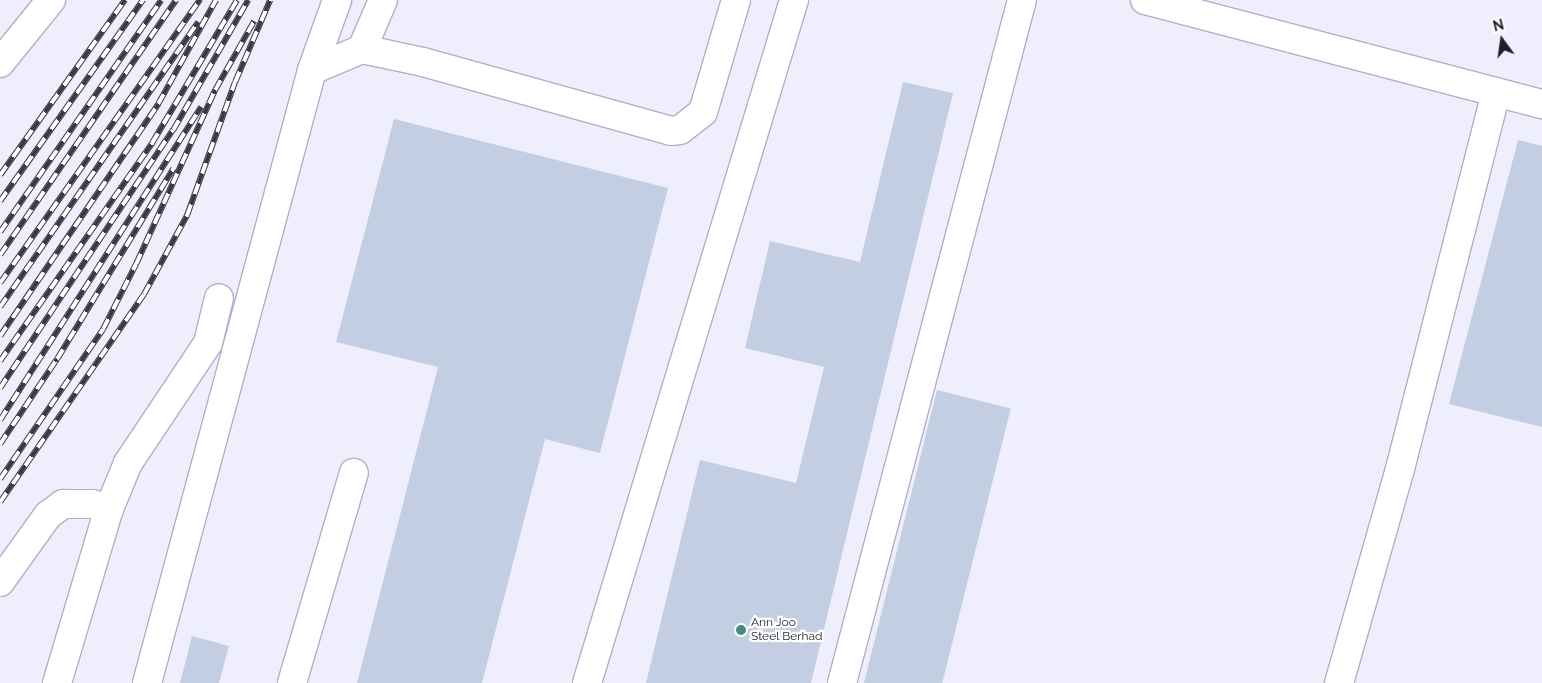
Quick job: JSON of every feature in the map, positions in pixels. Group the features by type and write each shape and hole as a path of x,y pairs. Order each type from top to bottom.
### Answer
{"lane":[{"path":"0,64 51,0"},
{"path":"147,683 312,70 337,0"},
{"path":"362,50 383,0"},
{"path":"312,70 362,50 423,62 671,131 680,130 703,112 736,0"},
{"path":"587,683 794,0"},
{"path":"842,683 1022,0"},
{"path":"1145,0 1542,104"},
{"path":"1339,683 1400,469 1496,92"},
{"path":"57,683 109,509 128,463 208,343 219,298"},
{"path":"292,683 354,472"},
{"path":"0,582 48,515 63,504 92,504 109,509"}],"building":[{"path":"903,82 953,93 811,683 646,683 700,460 796,483 824,367 745,348 770,241 860,262"},
{"path":"394,119 668,188 600,453 545,439 482,683 357,683 438,367 336,342"},
{"path":"1518,140 1542,146 1542,427 1449,404"},
{"path":"937,390 1011,408 942,683 864,683"},
{"path":"192,636 229,646 219,683 180,683"}],"railway":[{"path":"0,175 125,0"},
{"path":"0,201 143,0"},
{"path":"0,232 161,0"},
{"path":"0,255 176,0"},
{"path":"0,283 200,0"},
{"path":"0,336 158,104 216,0"},
{"path":"0,361 152,143 237,0"},
{"path":"0,388 173,130 248,0"},
{"path":"0,502 144,294 187,215 235,82 270,0"},
{"path":"0,479 103,329 136,264 215,90 254,21"},
{"path":"0,307 198,22"},
{"path":"0,420 201,107"},
{"path":"0,444 57,359 173,169"}],"place":[{"name":"Ann Joo Steel Berhad","path":"741,630"}]}
